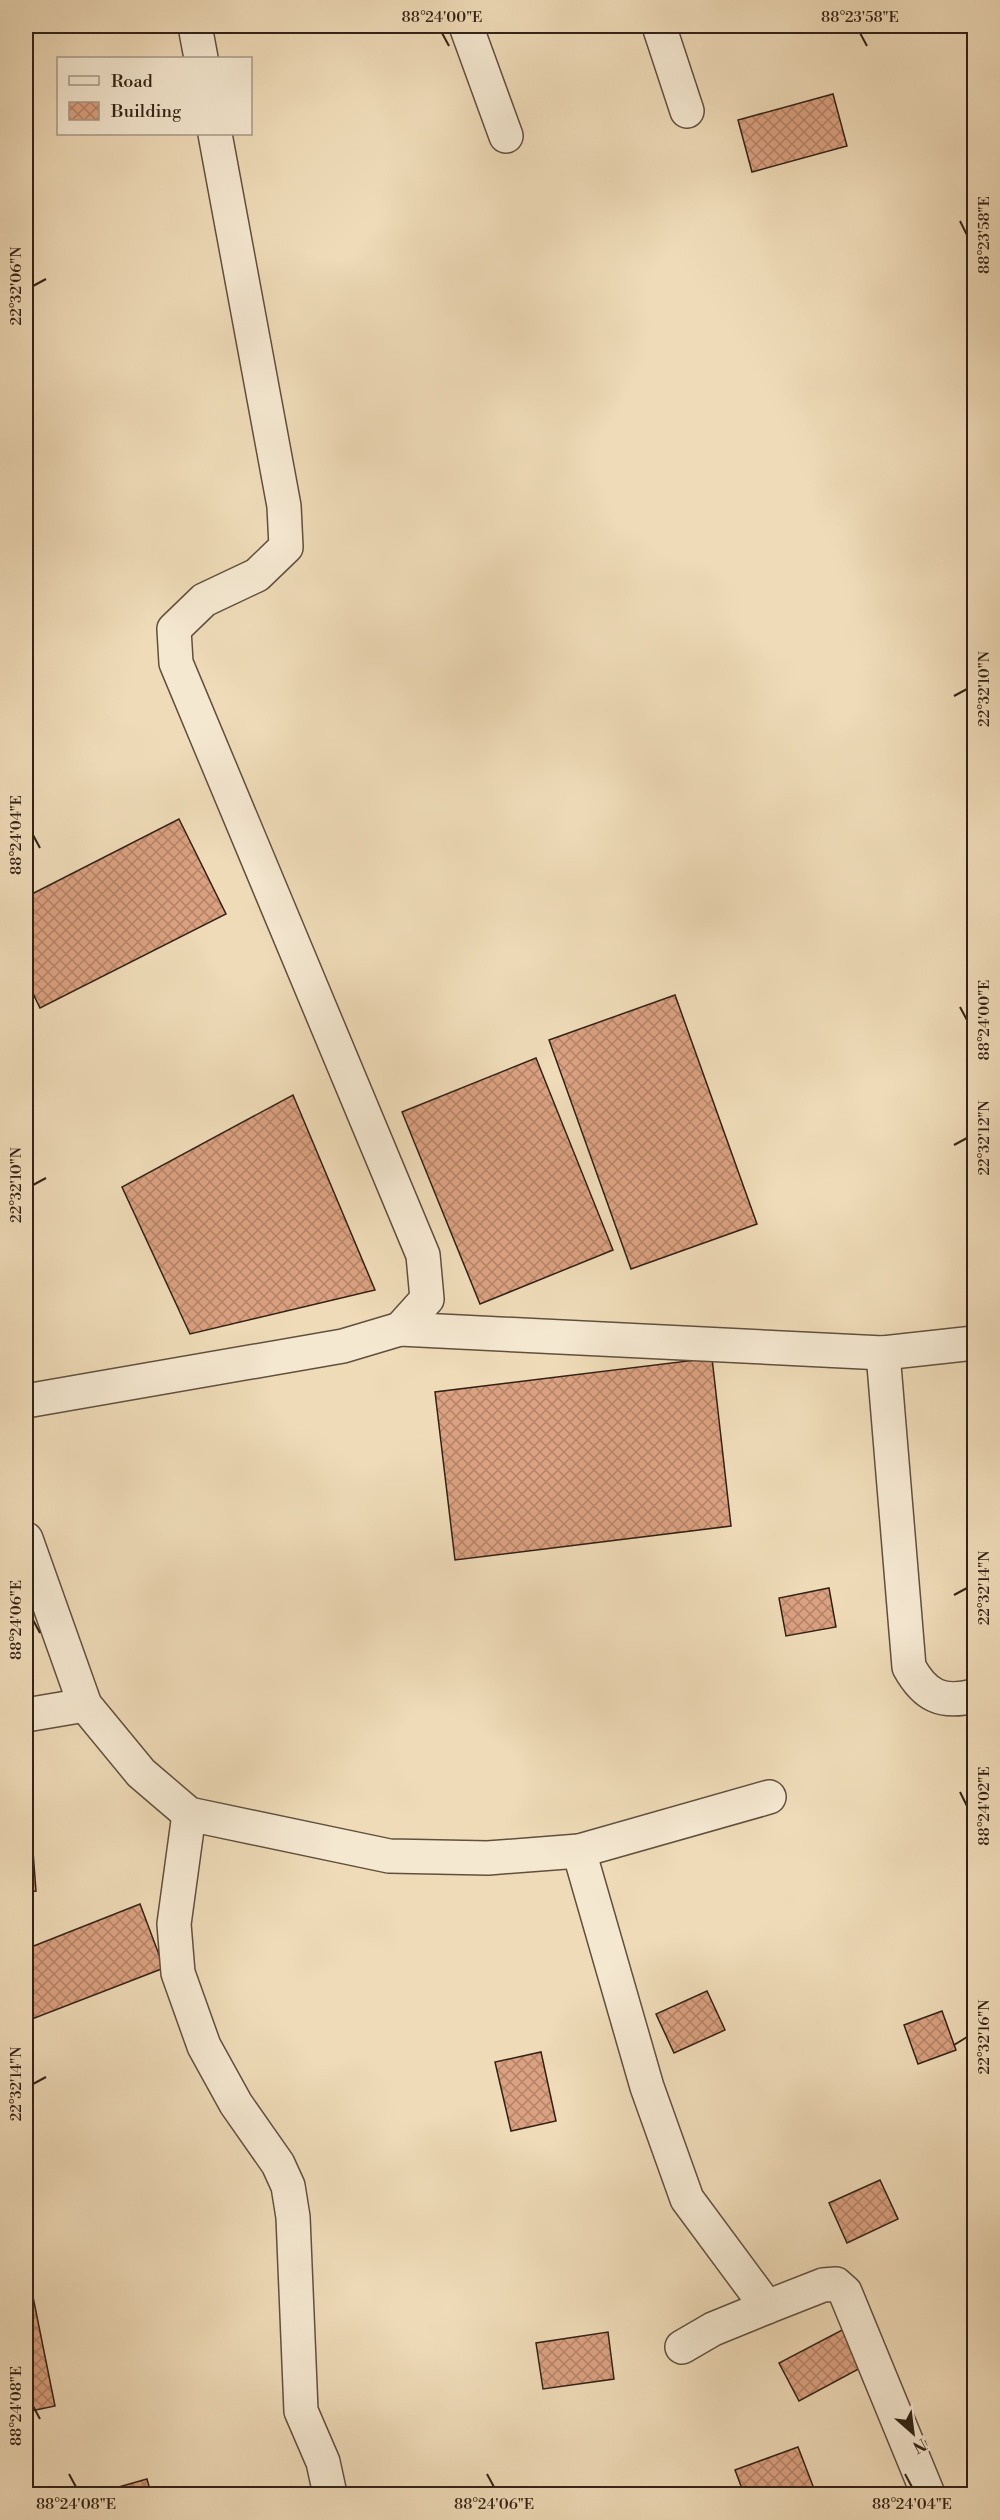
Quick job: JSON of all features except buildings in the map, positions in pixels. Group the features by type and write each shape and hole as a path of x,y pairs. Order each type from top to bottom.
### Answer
{"street":[{"path":"195,26 201,57"},
{"path":"466,26 506,136"},
{"path":"659,26 687,111"},
{"path":"215,135 284,506 286,547 257,575 204,600 174,629 176,663 423,1255 428,1299 400,1329"},
{"path":"26,1401 344,1346 400,1329 883,1353 975,1343"},
{"path":"883,1353 909,1667 919,1685 935,1697 961,1700 975,1696"},
{"path":"26,1539 86,1705 141,1773 189,1814 389,1856 488,1858 579,1851 769,1797"},
{"path":"26,1715 86,1705"},
{"path":"189,1814 174,1924 178,1973 204,2046 236,2104 278,2164 288,2186 293,2217 301,2411 322,2462 330,2494"},
{"path":"579,1851 647,2087 687,2199 767,2307"},
{"path":"682,2347 713,2329 823,2285 836,2284 845,2292 928,2494"}]}
